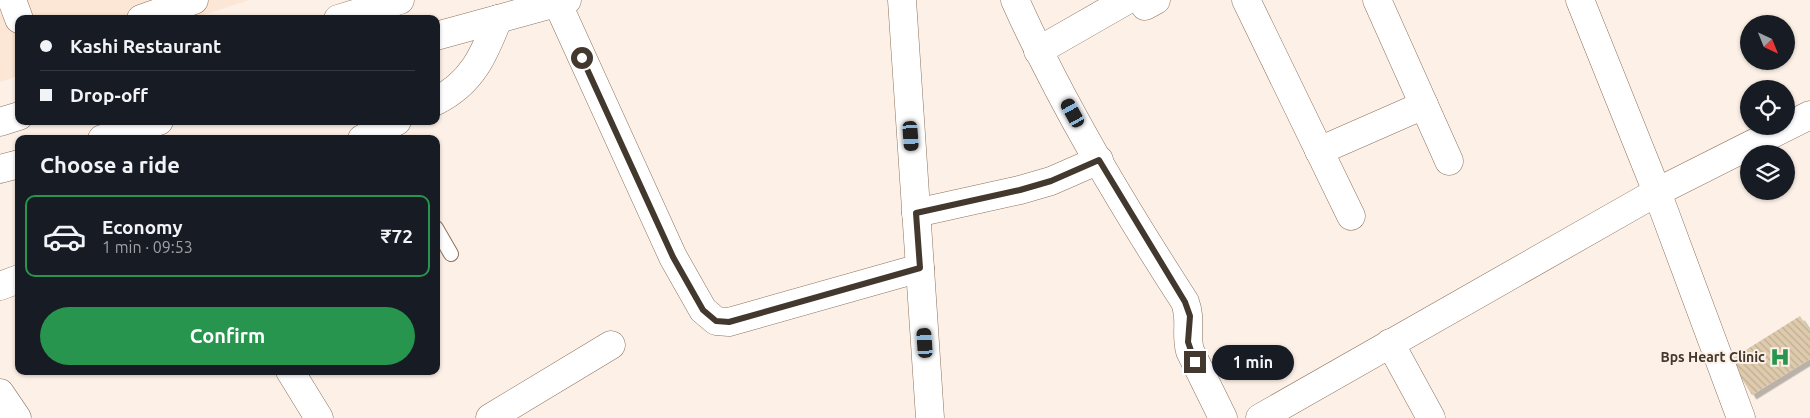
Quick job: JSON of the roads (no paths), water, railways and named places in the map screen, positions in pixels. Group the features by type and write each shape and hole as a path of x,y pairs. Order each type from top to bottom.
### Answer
{"street":[{"path":"12,0 18,15"},
{"path":"152,15 194,0"},
{"path":"351,15 400,0"},
{"path":"902,0 930,418"},
{"path":"1015,0 1038,51 1099,160 1185,302 1190,316 1188,342 1190,351 1223,418"},
{"path":"1246,0 1350,216"},
{"path":"1377,0 1449,161"},
{"path":"1580,0 1657,192 1741,418"},
{"path":"440,35 560,1 673,257 703,310 716,321 729,322 920,268"},
{"path":"1038,51 1143,2"},
{"path":"0,25 15,20"},
{"path":"440,98 464,81 482,59 498,20"},
{"path":"1319,151 1424,105"},
{"path":"1260,418 1657,192 1810,115"},
{"path":"0,122 15,117"},
{"path":"115,135 146,125"},
{"path":"916,213 1027,188 1051,181 1099,160"},
{"path":"0,169 15,165"},
{"path":"0,286 15,280"},
{"path":"1390,343 1431,418"},
{"path":"490,418 611,345"},
{"path":"292,375 319,418"},
{"path":"0,393 17,418"}],"lane":[{"path":"440,235 450,254"}],"place":[{"name":"Bps Heart Clinic","path":"1780,357"}]}
